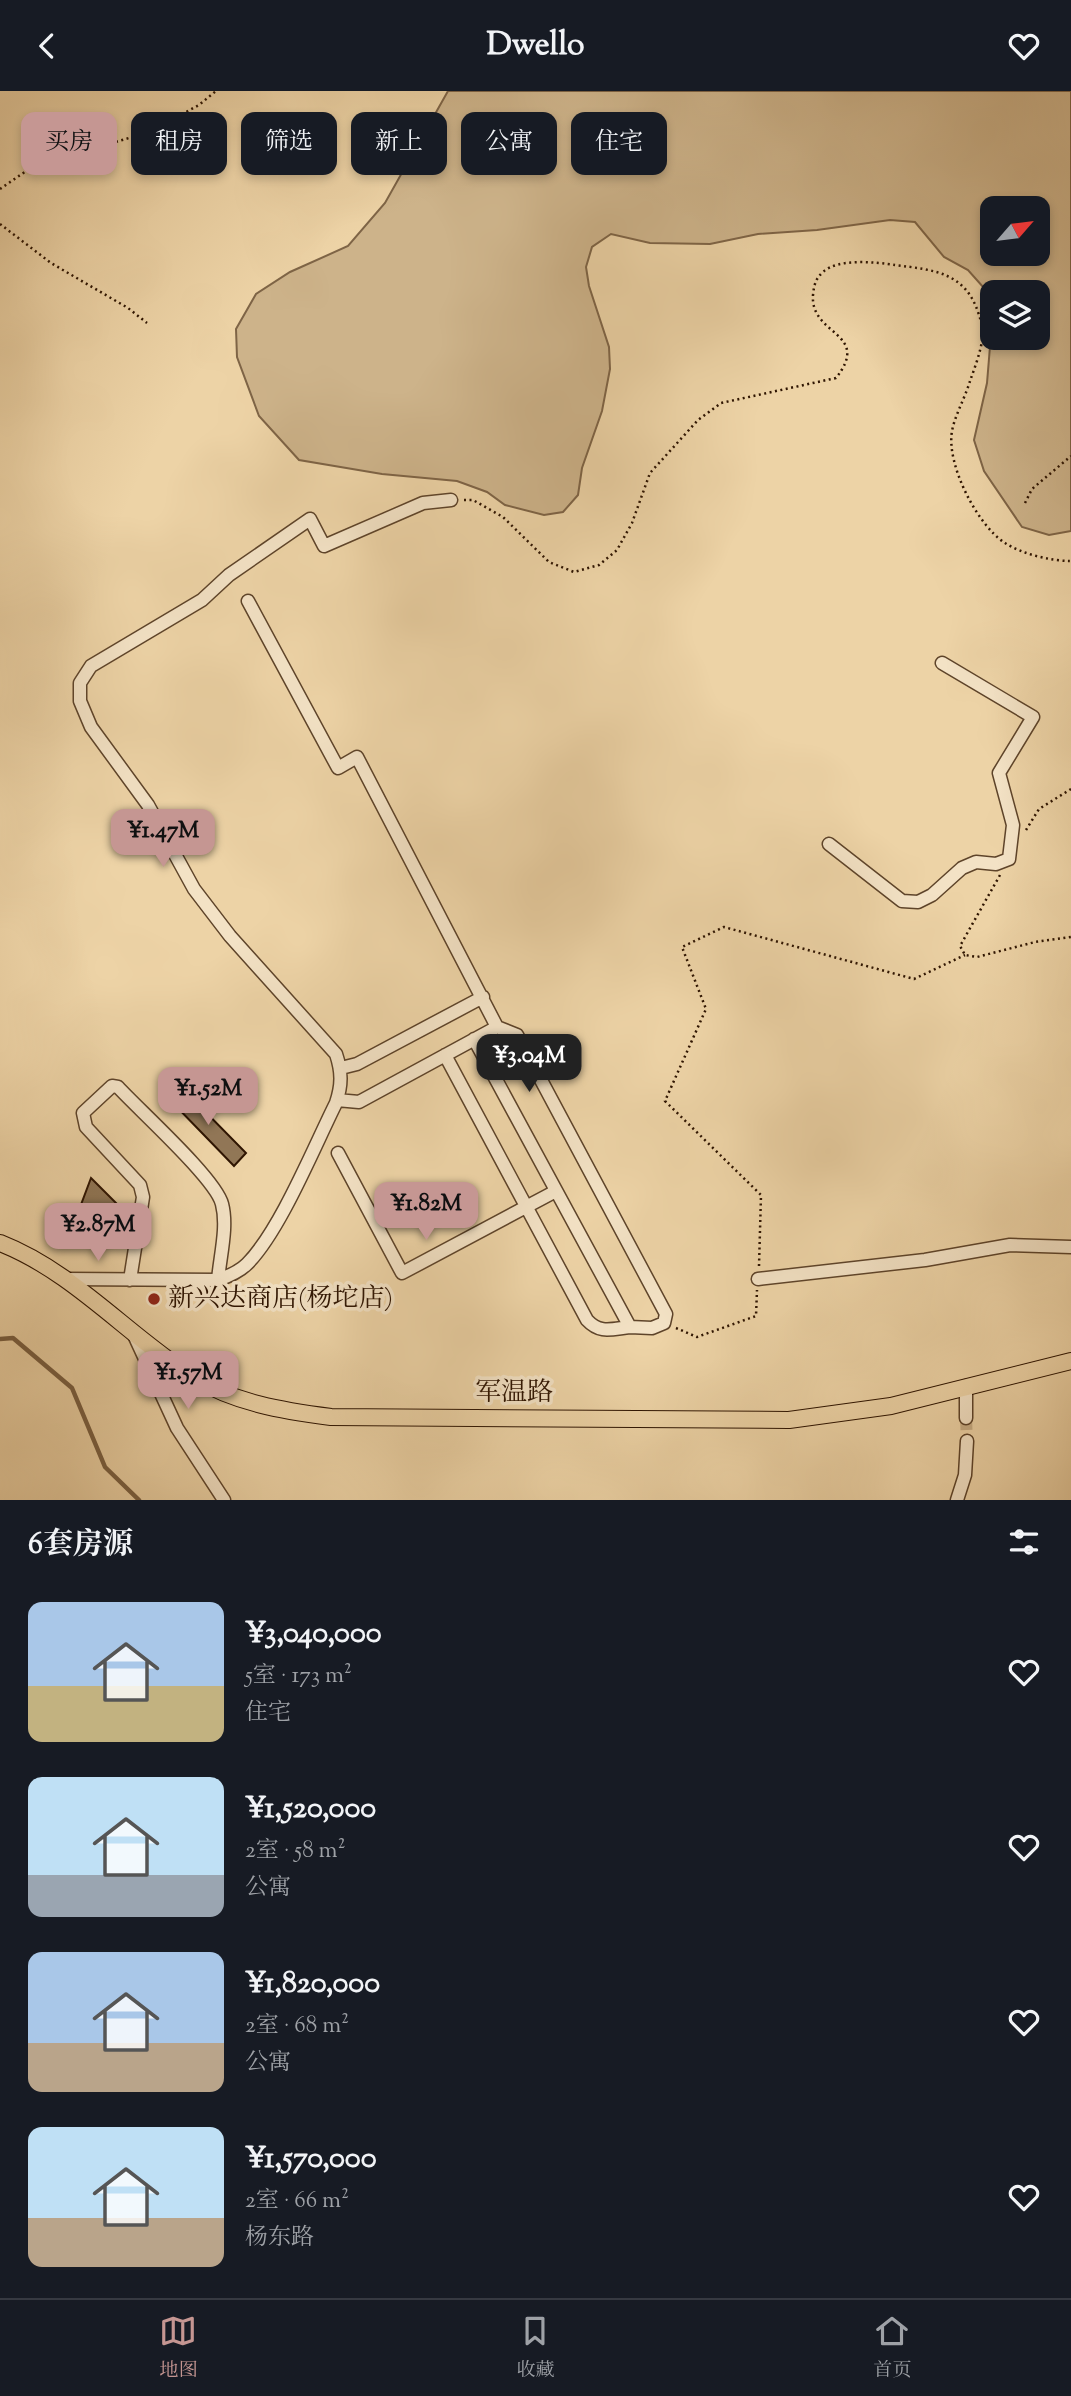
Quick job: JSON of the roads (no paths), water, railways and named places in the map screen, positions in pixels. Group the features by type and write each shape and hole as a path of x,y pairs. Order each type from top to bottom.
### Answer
{"main road":[{"name":"军温路","path":"0,1243 23,1252 65,1279 195,1378 241,1399 283,1411 331,1417 789,1420 891,1406 1071,1360"}],"street":[{"path":"65,1279 218,1280 235,1273 247,1264 276,1224 342,1087 341,1068 336,1053 271,985 194,889 148,805 91,727 80,701 80,683 91,666 202,600 229,575 310,519 324,546 423,503 451,501"},
{"path":"248,601 338,768 357,757 497,1027 517,1035 666,1314 664,1323 652,1328 630,1327 604,1331 596,1329 587,1320 445,1055"},
{"path":"829,844 902,901 918,902 932,895 962,869 976,862 996,864 1009,859 1013,825 999,773 1033,717 942,663"},
{"path":"341,1068 357,1064 483,997"},
{"path":"337,1100 359,1102 497,1027"},
{"path":"474,1039 630,1327"},
{"path":"130,1280 142,1192 140,1185 83,1120 83,1113 112,1086 118,1087 197,1169 222,1202 224,1216 218,1280"},
{"path":"338,1153 402,1273 556,1191"},
{"path":"758,1279 925,1260 1010,1245 1071,1247"},
{"path":"133,1333 177,1428 224,1500"},
{"path":"966,1387 967,1418"},
{"path":"957,1500 965,1475 967,1441"}],"waterway":[{"path":"0,1339 13,1338 72,1388 105,1467 139,1500"}],"tunnel":[{"path":"966,1418 967,1441"}],"place":[{"name":"新兴达商店(杨坨店)","path":"154,1299"}]}
